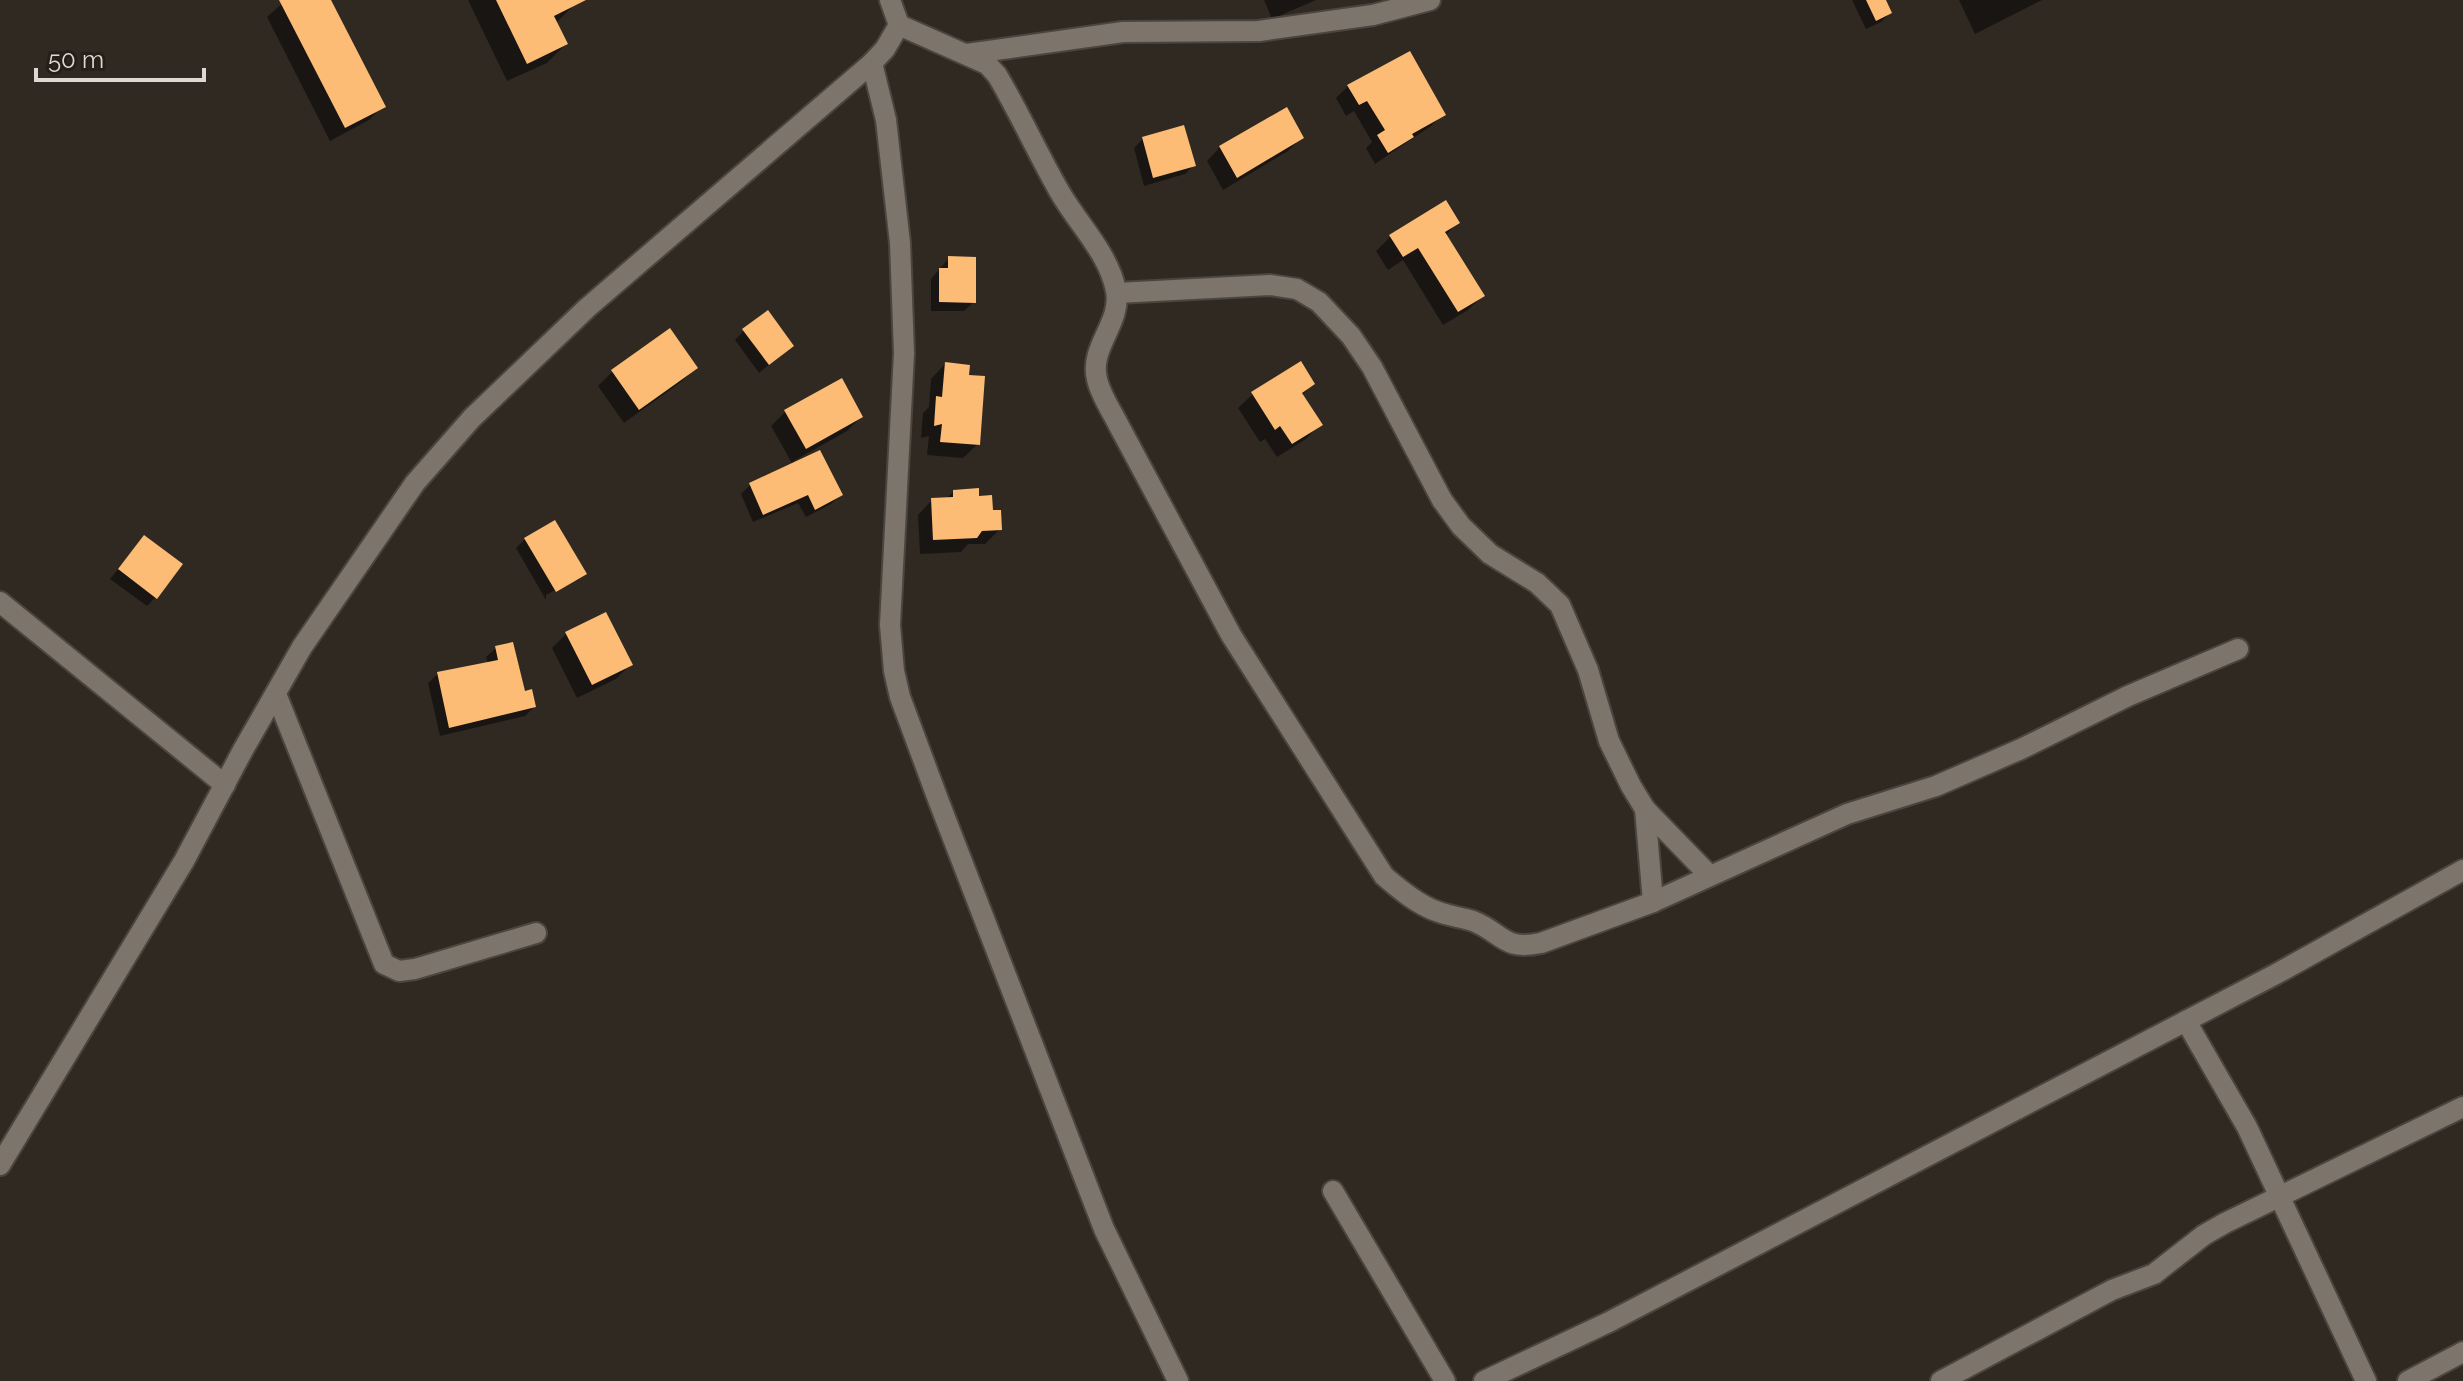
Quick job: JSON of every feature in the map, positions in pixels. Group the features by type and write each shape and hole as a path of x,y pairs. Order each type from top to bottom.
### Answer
{"street":[{"path":"890,0 899,25 987,64 997,75 1059,191 1097,248 1112,277 1117,293 1116,315 1097,356 1095,369 1100,388 1231,635 1384,876 1435,911 1474,922 1509,944 1524,947 1541,943 1653,902 1847,814 1936,786 2021,749 2128,696 2238,649"},
{"path":"967,54 1123,32 1259,31 1373,15 1430,0"},
{"path":"0,1165 184,861 302,647 415,483 472,418 587,308 872,63 885,49 899,25"},
{"path":"872,63 886,120 893,169 902,290 904,353 890,625 900,697 1104,1229 1178,1381"},
{"path":"1117,293 1270,285 1297,289 1319,302 1351,336 1372,367 1436,489 1461,526 1490,554 1537,583 1560,605 1588,670 1609,741 1645,809 1709,875"},
{"path":"0,602 225,785"},
{"path":"276,694 384,964 399,971 415,969 536,933"},
{"path":"1645,809 1653,902"},
{"path":"1484,1381 1609,1322 2186,1021 2463,870"},
{"path":"2186,1021 2247,1127 2366,1381"},
{"path":"1941,1381 2112,1290 2154,1274 2204,1235 2463,1107"},
{"path":"1333,1191 1445,1381"},
{"path":"2408,1381 2463,1352"}],"building":[{"path":"279,0 331,0 386,107 345,128"},
{"path":"496,0 586,0 554,16 568,44 527,64"},
{"path":"1866,0 1886,0 1892,13 1876,21"},
{"path":"1410,51 1446,115 1412,134 1414,137 1388,153 1377,135 1385,130 1367,101 1359,105 1347,85"},
{"path":"1287,107 1304,138 1237,178 1219,146"},
{"path":"1184,125 1196,166 1153,178 1142,137"},
{"path":"1446,200 1460,223 1445,232 1485,296 1458,312 1418,248 1403,257 1389,235"},
{"path":"948,256 976,257 976,303 939,302 939,268 948,268"},
{"path":"768,310 794,346 769,365 742,329"},
{"path":"670,328 698,368 639,410 611,370"},
{"path":"1301,361 1315,384 1302,393 1323,425 1292,444 1280,426 1275,430 1251,392"},
{"path":"945,362 970,365 969,375 985,376 980,445 940,442 942,424 934,426 936,396 942,397"},
{"path":"842,378 863,417 806,449 784,410"},
{"path":"820,450 843,495 815,510 808,495 763,515 749,483"},
{"path":"979,488 979,496 992,495 993,510 1001,510 1002,530 982,531 977,538 933,540 931,498 953,497 953,490"},
{"path":"555,520 587,574 556,592 524,538"},
{"path":"144,535 183,564 157,599 118,569"},
{"path":"606,612 633,665 592,685 565,632"},
{"path":"513,642 525,691 532,689 536,707 449,728 437,672 498,660 495,646"}]}
